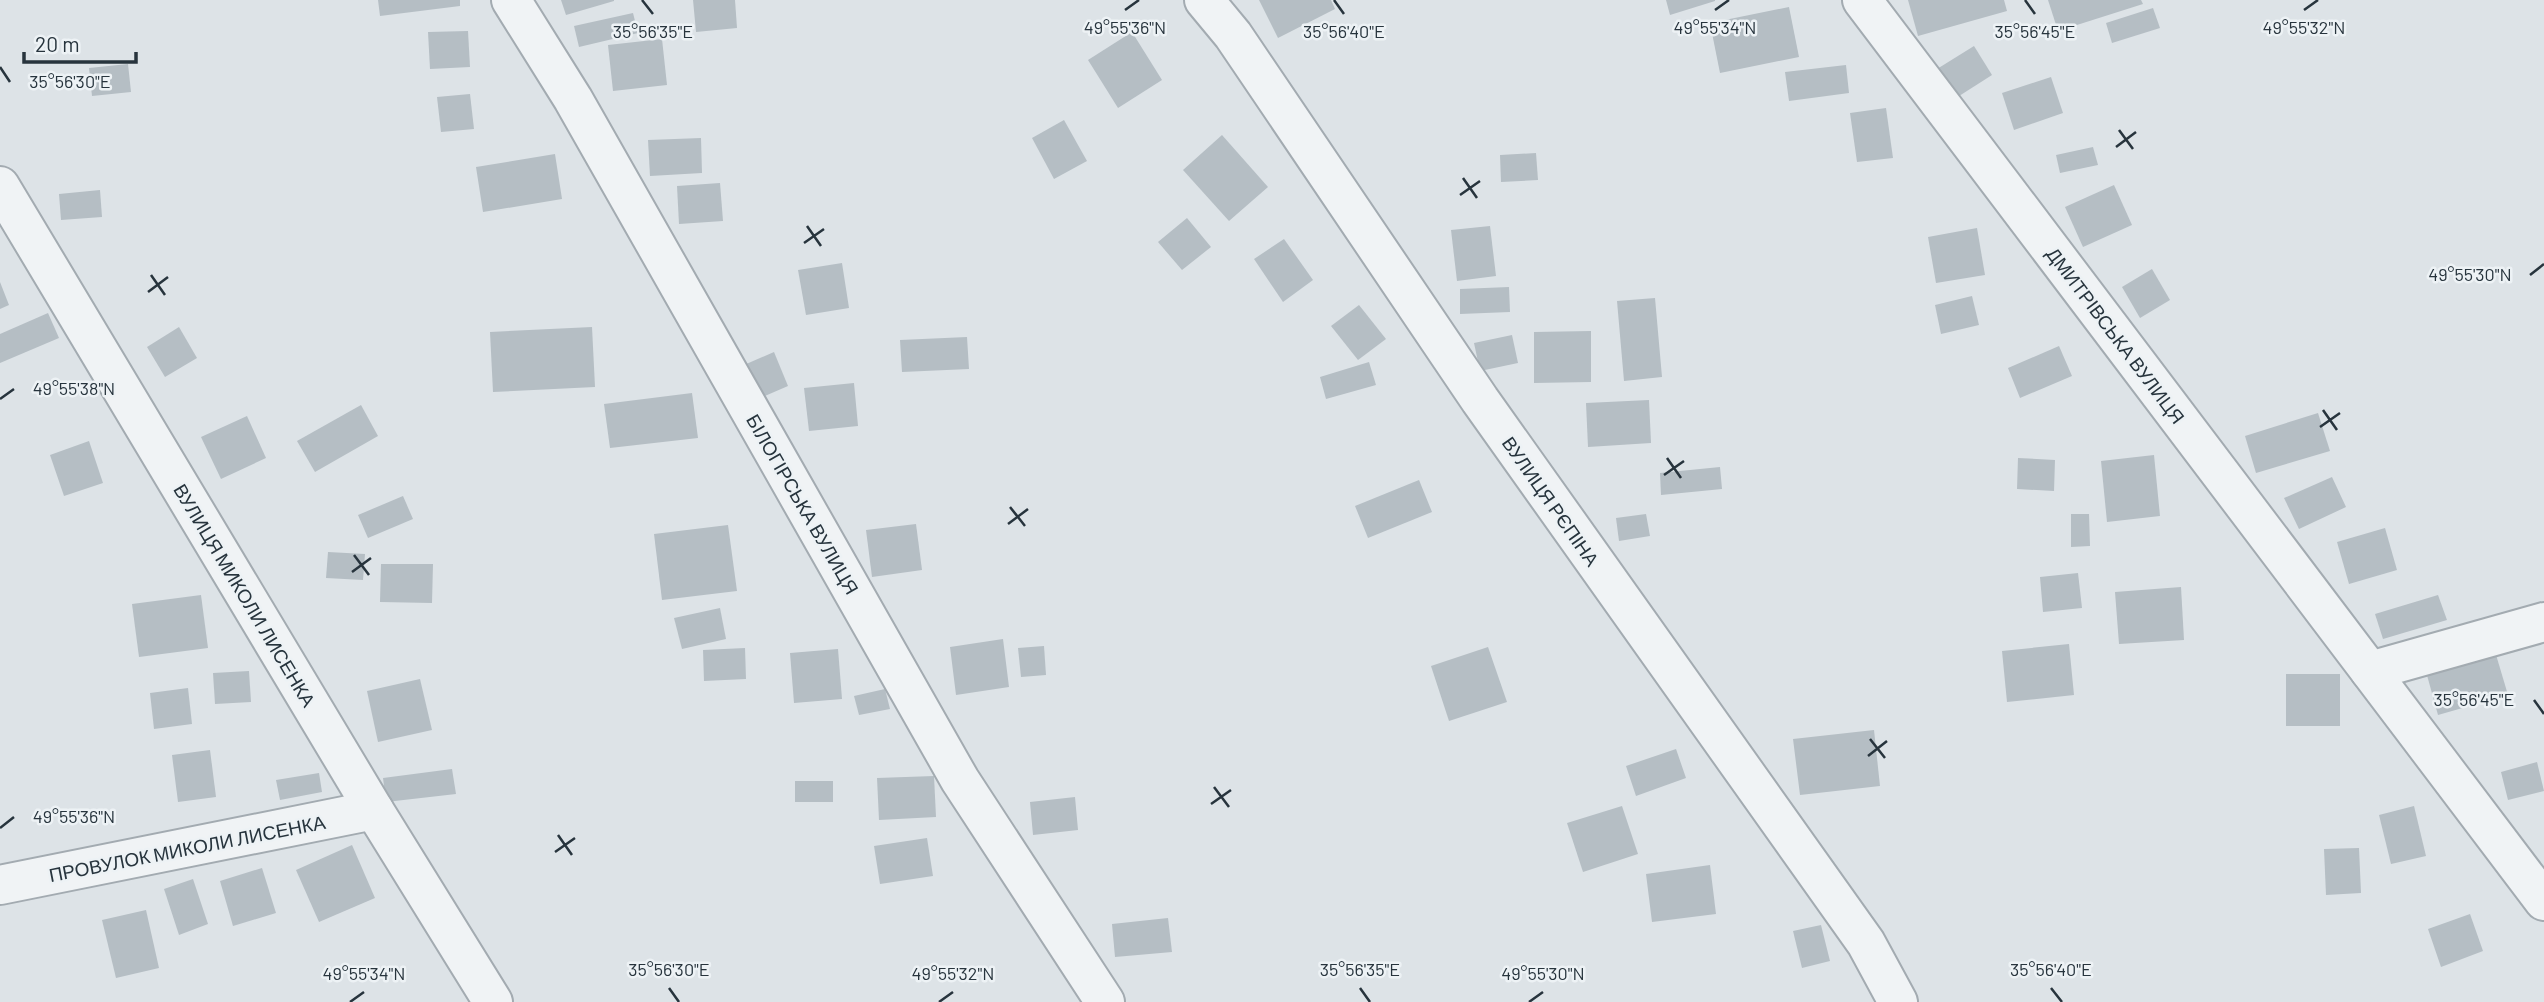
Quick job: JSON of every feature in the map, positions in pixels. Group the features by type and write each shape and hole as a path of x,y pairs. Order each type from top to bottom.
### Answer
{"street":[{"name":"БІЛОГІРСЬКА ВУЛИЦЯ","path":"511,0 580,111 960,780 1105,1002"},
{"name":"ВУЛИЦЯ РЄПІНА","path":"1204,0 1233,35 1480,400 1866,943 1898,1002"},
{"name":"ДМИТРІВСЬКА ВУЛИЦЯ","path":"1862,0 2544,901"},
{"name":"ВУЛИЦЯ МИКОЛИ ЛИСЕНКА","path":"0,186 374,810 493,1002"},
{"path":"2370,670 2544,622"},
{"name":"ПРОВУЛОК МИКОЛИ ЛИСЕНКА","path":"0,885 374,810"}],"building":[{"path":"378,0 460,0 460,6 380,16"},
{"path":"561,0 614,0 614,1 566,15"},
{"path":"693,0 735,0 737,28 696,32"},
{"path":"1259,0 1331,0 1335,9 1278,38"},
{"path":"1666,0 1715,0 1715,1 1670,15"},
{"path":"1908,0 2004,0 2007,11 1918,36"},
{"path":"2048,0 2141,0 2143,4 2058,31"},
{"path":"1789,7 1799,57 1720,73 1710,23"},
{"path":"2153,8 2160,28 2112,43 2106,23"},
{"path":"633,13 638,33 579,47 574,26"},
{"path":"468,31 470,67 430,69 428,32"},
{"path":"1132,32 1162,80 1118,108 1088,60"},
{"path":"662,39 667,85 613,91 608,45"},
{"path":"1974,46 1992,75 1956,98 1937,69"},
{"path":"128,64 131,92 92,96 89,68"},
{"path":"1846,65 1849,93 1789,101 1785,72"},
{"path":"2051,77 2063,113 2014,130 2002,93"},
{"path":"470,94 474,129 441,132 437,97"},
{"path":"1886,108 1893,158 1857,162 1850,113"},
{"path":"1064,120 1087,161 1054,179 1032,138"},
{"path":"1222,135 1268,187 1229,221 1183,170"},
{"path":"701,138 702,173 650,176 648,140"},
{"path":"2093,147 2098,165 2060,173 2056,155"},
{"path":"1536,153 1538,180 1501,182 1500,155"},
{"path":"555,154 562,199 483,212 476,167"},
{"path":"720,183 723,221 679,224 677,186"},
{"path":"2114,185 2132,225 2083,247 2065,207"},
{"path":"100,190 102,217 61,220 59,194"},
{"path":"1187,218 1211,247 1182,270 1158,242"},
{"path":"1490,226 1496,276 1457,281 1451,230"},
{"path":"1977,228 1985,275 1936,283 1928,237"},
{"path":"1284,239 1313,280 1283,302 1254,259"},
{"path":"842,263 849,308 806,315 798,270"},
{"path":"2152,269 2170,300 2140,318 2122,287"},
{"path":"0,282 9,305 0,309"},
{"path":"1509,287 1510,312 1460,314 1460,289"},
{"path":"1972,296 1979,325 1941,334 1935,305"},
{"path":"1655,298 1662,377 1624,381 1617,301"},
{"path":"1359,305 1386,339 1358,360 1331,326"},
{"path":"48,313 59,338 0,363 0,334"},
{"path":"179,327 197,358 165,377 147,347"},
{"path":"592,327 595,387 493,392 490,332"},
{"path":"1591,331 1591,382 1534,383 1534,332"},
{"path":"1512,335 1518,363 1480,371 1474,343"},
{"path":"967,337 969,369 902,372 900,340"},
{"path":"2059,346 2072,376 2020,398 2008,368"},
{"path":"774,352 788,386 758,399 744,365"},
{"path":"1369,362 1376,385 1326,399 1320,377"},
{"path":"854,383 858,426 809,431 804,388"},
{"path":"692,393 698,438 610,448 604,404"},
{"path":"1649,400 1651,443 1588,447 1586,403"},
{"path":"361,405 378,436 315,472 297,441"},
{"path":"2318,413 2330,451 2256,473 2245,436"},
{"path":"247,416 266,458 221,479 201,437"},
{"path":"89,441 103,483 64,496 50,455"},
{"path":"2154,455 2160,516 2107,522 2101,461"},
{"path":"2018,458 2055,460 2054,491 2017,489"},
{"path":"1720,467 1722,489 1661,495 1660,473"},
{"path":"2332,477 2346,507 2299,529 2284,498"},
{"path":"1419,480 1432,512 1368,538 1355,506"},
{"path":"403,496 413,519 368,538 358,515"},
{"path":"1646,514 1650,536 1619,541 1616,518"},
{"path":"2071,514 2089,514 2090,546 2071,547"},
{"path":"916,524 922,570 872,577 866,530"},
{"path":"728,525 737,591 662,600 654,534"},
{"path":"2385,528 2397,570 2349,584 2337,542"},
{"path":"328,552 365,554 363,580 326,578"},
{"path":"381,564 433,564 432,603 380,602"},
{"path":"2078,573 2082,608 2043,612 2040,577"},
{"path":"2181,587 2184,640 2119,644 2115,592"},
{"path":"201,595 208,648 139,657 132,604"},
{"path":"2438,595 2447,620 2383,639 2375,614"},
{"path":"720,608 726,639 682,649 674,618"},
{"path":"1003,639 1009,687 956,695 950,647"},
{"path":"2069,644 2074,695 2007,702 2002,651"},
{"path":"1044,646 1046,675 1021,677 1018,648"},
{"path":"1488,647 1507,702 1449,721 1431,666"},
{"path":"745,648 746,679 704,681 703,650"},
{"path":"2494,648 2508,695 2438,715 2425,668"},
{"path":"838,649 842,699 794,703 790,653"},
{"path":"249,671 251,702 215,704 213,673"},
{"path":"2286,674 2340,674 2340,726 2286,726"},
{"path":"420,679 432,730 378,742 367,691"},
{"path":"188,688 192,724 154,729 150,693"},
{"path":"885,689 890,709 859,715 854,696"},
{"path":"1874,730 1880,786 1800,795 1793,739"},
{"path":"1676,749 1686,778 1636,796 1626,766"},
{"path":"210,750 216,797 178,802 172,755"},
{"path":"2537,762 2544,791 2508,800 2501,772"},
{"path":"452,769 456,794 386,802 383,778"},
{"path":"319,773 322,792 280,800 276,780"},
{"path":"934,776 936,817 879,820 877,778"},
{"path":"795,781 833,781 833,802 795,802"},
{"path":"1075,797 1078,830 1033,835 1030,802"},
{"path":"1622,806 1638,854 1583,872 1567,823"},
{"path":"2414,806 2426,856 2391,864 2379,815"},
{"path":"927,838 933,876 880,884 874,846"},
{"path":"352,845 375,898 319,922 296,870"},
{"path":"2359,848 2361,893 2326,895 2324,849"},
{"path":"1710,865 1716,914 1652,922 1646,874"},
{"path":"262,868 276,913 233,926 220,881"},
{"path":"193,879 208,924 179,935 164,889"},
{"path":"146,910 159,968 116,978 102,920"},
{"path":"2470,914 2483,951 2441,967 2428,929"},
{"path":"1168,918 1172,952 1115,957 1112,924"},
{"path":"1821,925 1830,961 1802,968 1793,931"}]}
